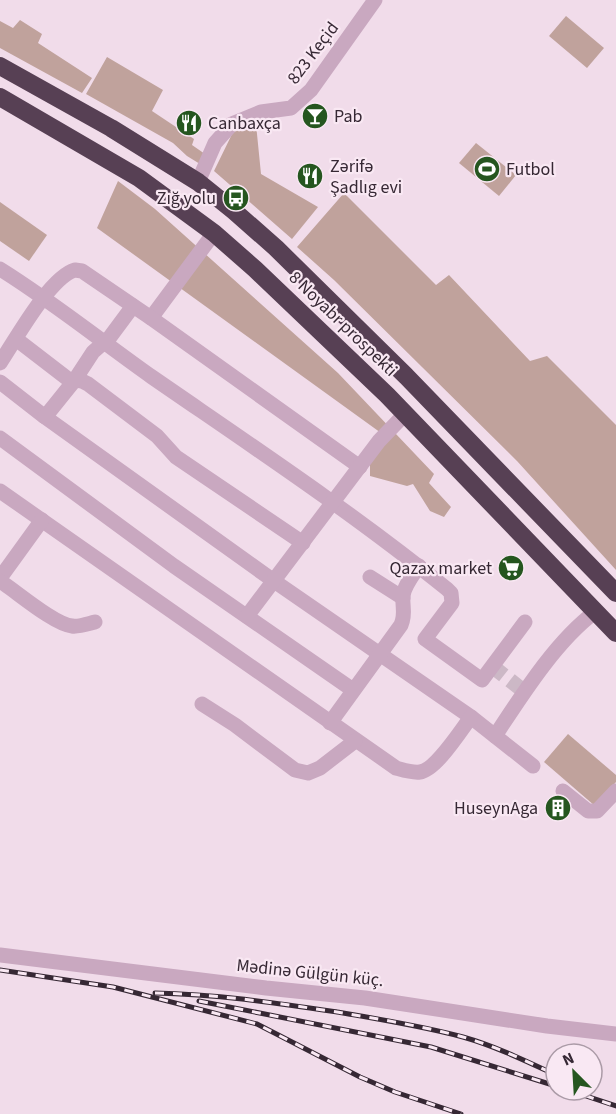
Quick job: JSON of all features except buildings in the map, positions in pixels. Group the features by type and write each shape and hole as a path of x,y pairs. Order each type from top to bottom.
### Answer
{"highway":[{"name":"8 Noyabr prospekti","path":"0,66 111,128 198,182 276,248 406,376 616,594"},
{"name":"8 Noyabr prospekti","path":"0,98 139,178 214,233 255,269 405,414 616,633"},
{"path":"595,612 616,594"}],"street":[{"name":"823 Keçid","path":"198,182 215,143 232,124 261,112 291,108 311,90 375,0"},
{"path":"151,318 214,233"},
{"path":"0,269 333,502 447,589 453,598 452,603 425,639 482,680 525,622"},
{"path":"0,363 43,298 61,276 75,270 82,271 360,467"},
{"path":"45,417 74,381 93,352 110,337 133,306"},
{"path":"16,339 68,380 88,384 157,436 176,457 303,543"},
{"path":"0,382 45,417 274,581 471,717 533,766"},
{"path":"247,616 379,441 405,414"},
{"path":"1,442 353,690"},
{"path":"0,491 396,768 423,772 437,761 471,717"},
{"path":"42,520 0,579 62,623 74,627 95,622"},
{"path":"330,723 381,654 405,616 403,598 405,590 419,566"},
{"path":"370,577 403,598"},
{"path":"495,736 525,692 567,639 595,612"},
{"path":"202,704 296,770 308,773 320,768 355,741"},
{"path":"563,791 592,812 597,811 616,791"},
{"name":"Mədinə Gülgün küç.","path":"0,955 254,987 365,998 547,1026 616,1034"}],"shaded area":[{"path":"566,16 604,48 587,68 549,36"},
{"path":"20,20 42,34 38,43 92,78 82,93 0,48 0,21 13,28"},
{"path":"107,57 163,90 152,111 194,139 192,145 205,154 200,164 173,143 86,94"},
{"path":"256,124 261,174 318,207 292,239 214,171 234,130"},
{"name":"Futbol","path":"476,143 516,175 499,196 459,163"},
{"path":"118,181 155,209 338,373 434,474 429,483 451,507 444,517 430,511 413,484 407,486 370,476 370,461 388,438 97,228"},
{"path":"344,193 436,285 449,275 530,361 547,356 616,425 616,570 517,461 334,280 297,247"},
{"path":"0,202 47,235 29,261 0,241"},
{"path":"568,734 616,775 616,782 595,806 544,762"}],"tunnel":[{"path":"492,666 525,692"}],"railway":[{"path":"0,970 113,987 257,1024 360,1077 395,1092 461,1114"},
{"path":"155,993 269,1002 416,1026 487,1045 544,1070"},
{"path":"199,1001 431,1047 544,1082"},
{"path":"604,1102 616,1106"}],"place":[{"name":"Pab","path":"315,116"},
{"name":"Canbaxça","path":"189,123"},
{"name":"Futbol","path":"487,169"},
{"name":"Zərifə Şadlıg evi","path":"310,176"},
{"name":"Zığ yolu","path":"236,198"},
{"name":"Qazax market","path":"511,568"},
{"name":"HuseynAga","path":"558,808"}]}
